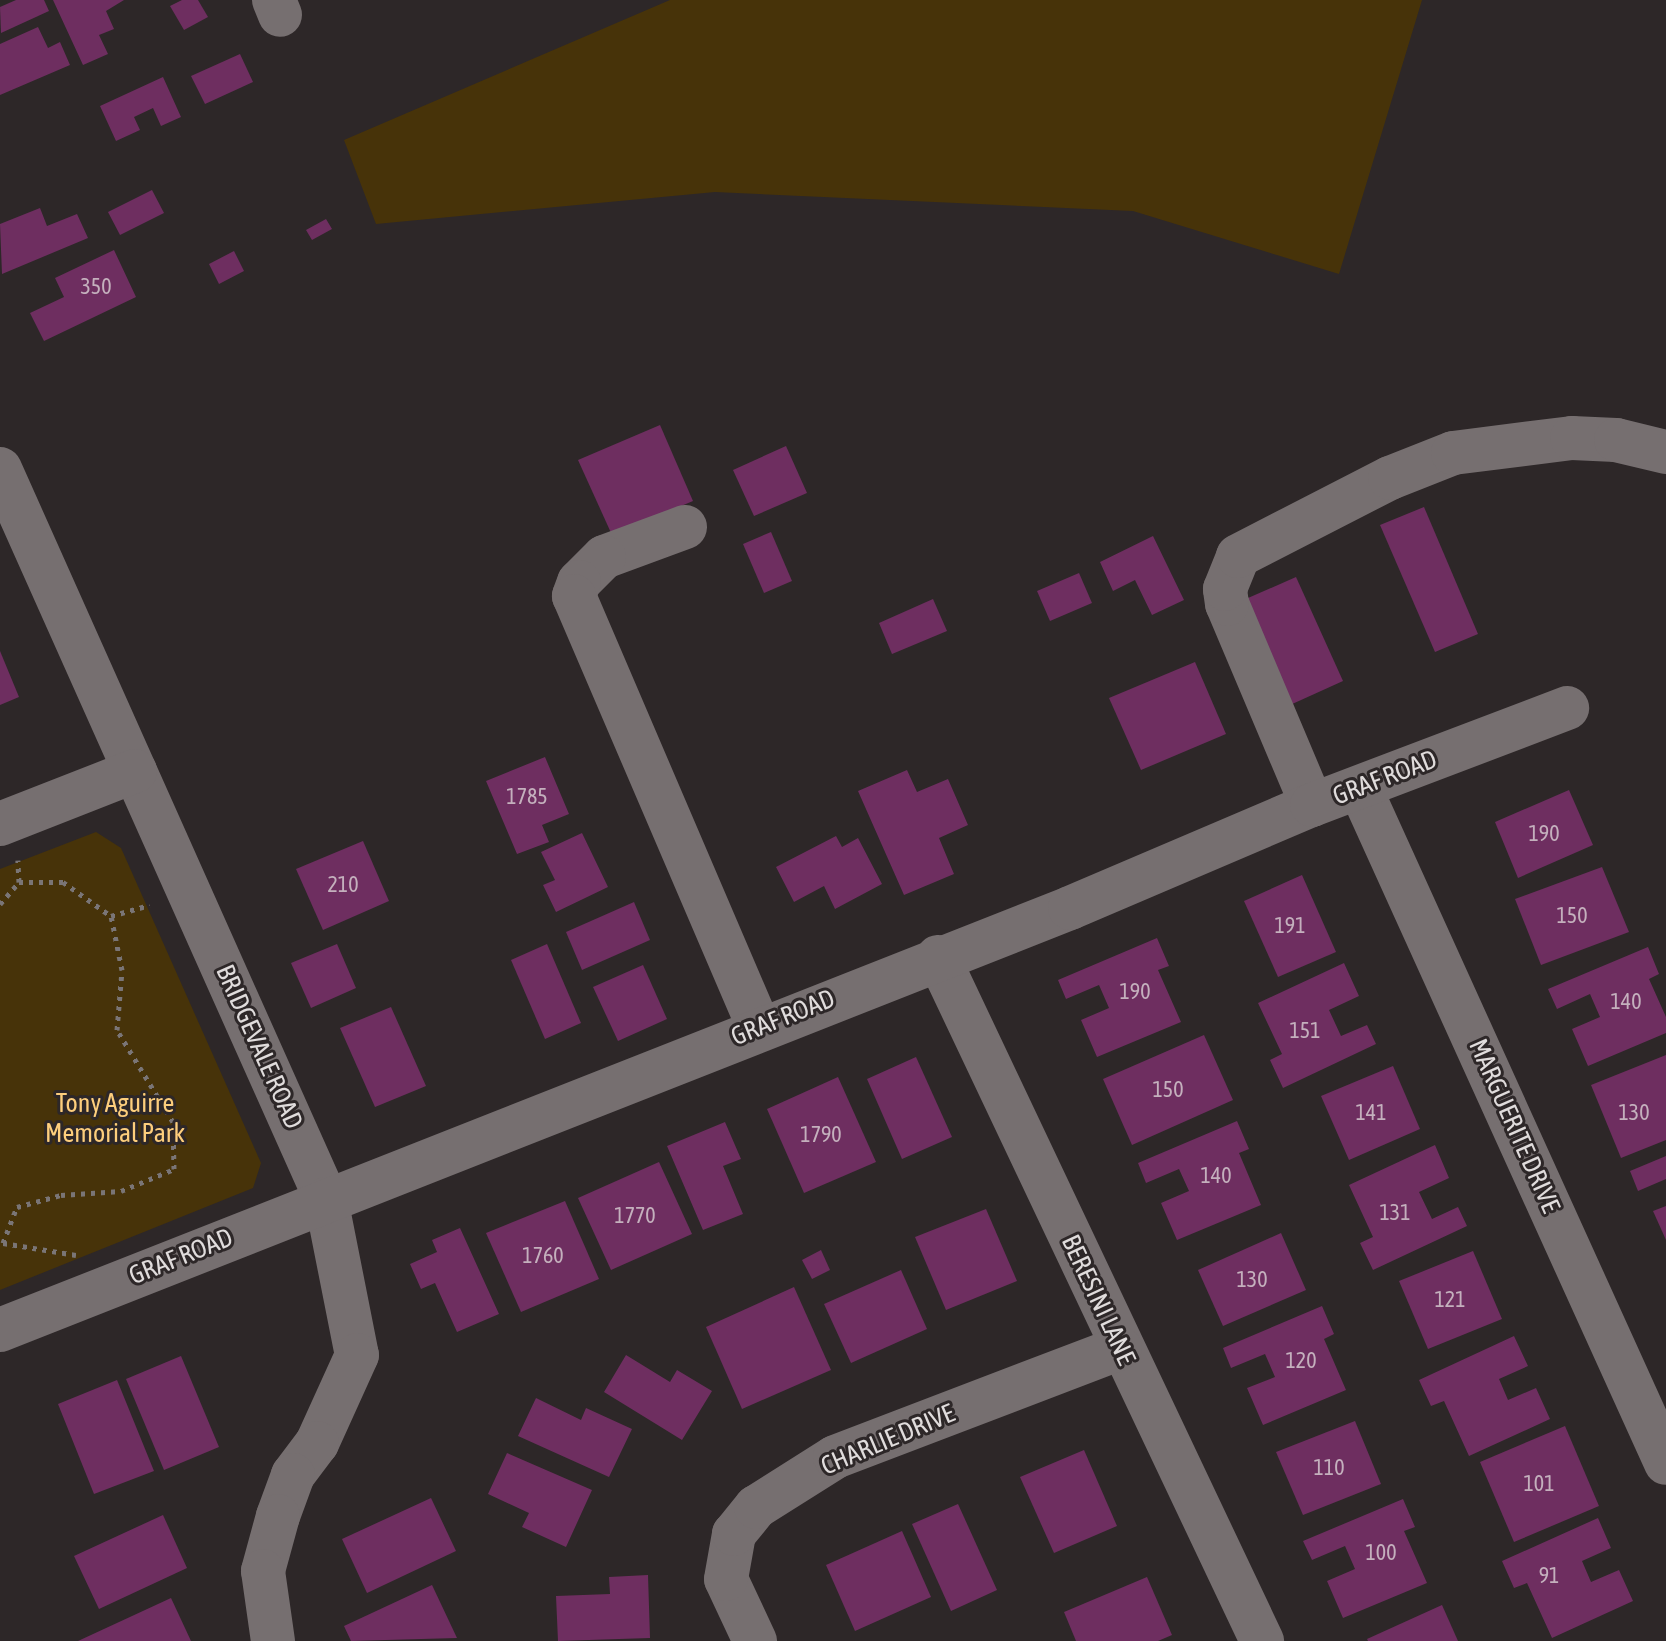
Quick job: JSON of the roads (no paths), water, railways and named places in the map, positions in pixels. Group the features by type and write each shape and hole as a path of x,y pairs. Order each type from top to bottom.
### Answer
{"street":[{"path":"1312,805 1227,604 1225,589 1238,556 1390,478 1464,450 1572,438 1616,440 1666,452"},
{"name":"BRIDGEVALE ROAD","path":"0,469 326,1199 357,1355 317,1443 293,1475 278,1516 263,1571 273,1641"},
{"path":"685,527 604,557 579,582 574,596 578,616 759,1028"},
{"name":"GRAF ROAD","path":"0,1330 938,957 1070,908 1312,805 1567,708"},
{"path":"0,824 135,771"},
{"name":"MARGUERITE DRIVE","path":"1360,788 1666,1463"},
{"name":"BERESINI LANE","path":"938,957 1120,1348 1262,1641"},
{"name":"CHARLIE DRIVE","path":"755,1641 726,1579 734,1534 756,1507 835,1457 1120,1348"}],"park label":[{"name":"Tony Aguirre Memorial Park","path":"115,1119"}]}
